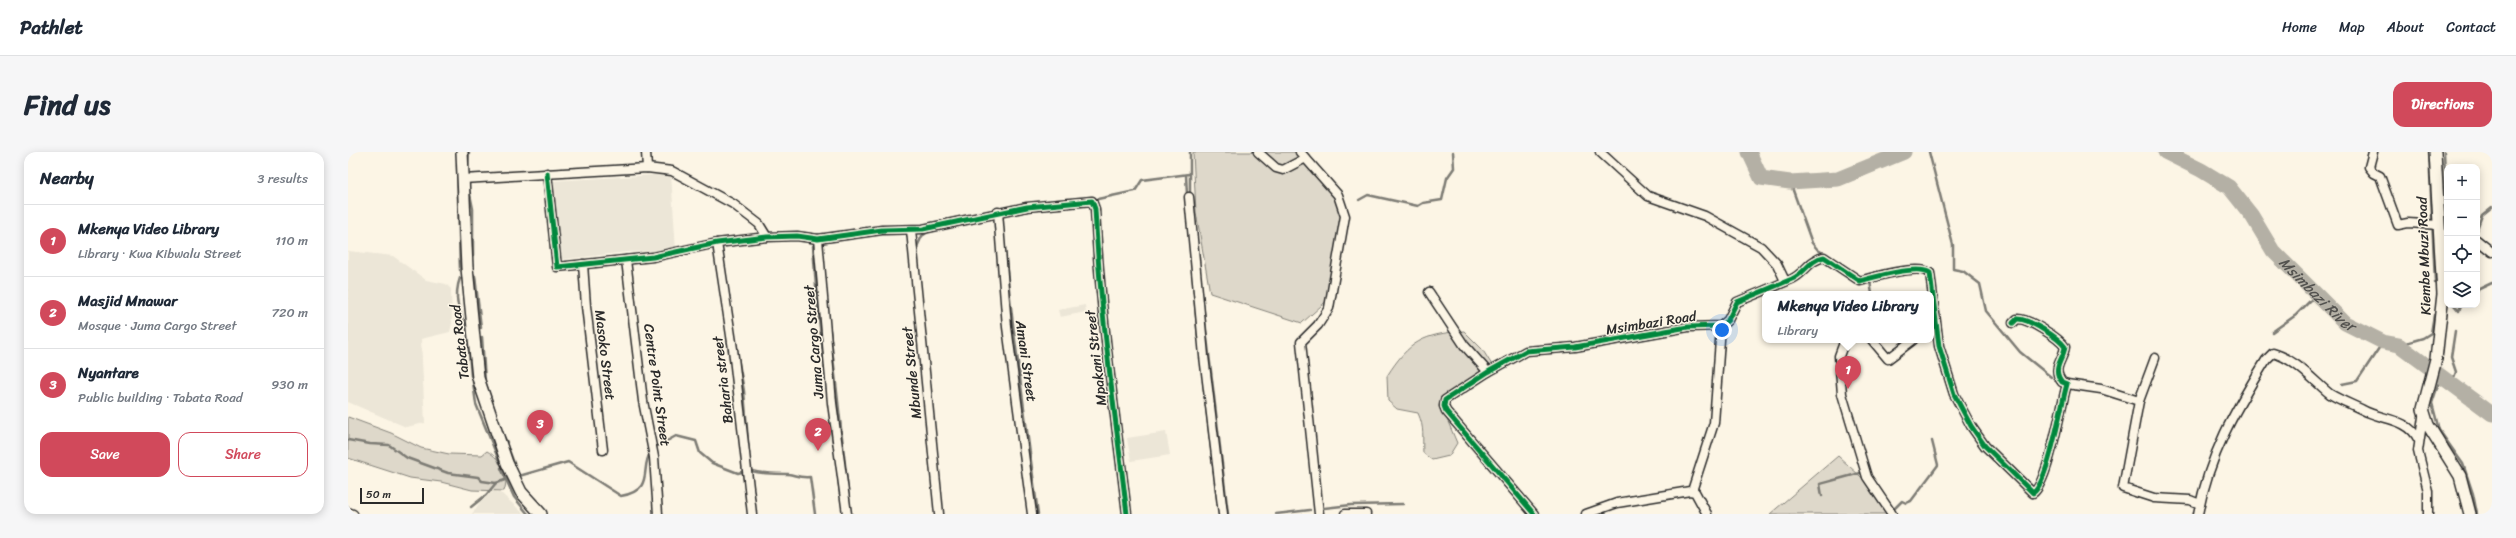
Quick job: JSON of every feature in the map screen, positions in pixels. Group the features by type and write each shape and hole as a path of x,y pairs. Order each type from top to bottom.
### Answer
{"main road":[{"name":"Tabata Road","path":"462,152 467,268 478,378 507,463 521,492 541,514"},
{"name":"Kiembe Mbuzi Road","path":"2424,417 2423,402 2436,359 2443,294 2435,152"},
{"path":"2424,417 2460,476 2470,514"}],"street":[{"path":"646,152 647,168"},
{"path":"1258,152 1276,168 1283,170 1302,156 1338,196 1345,216 1328,308 1318,325 1301,342 1318,514"},
{"path":"1600,152 1648,196 1705,216 1761,247 1775,260 1785,281"},
{"path":"2373,152 2369,167 2380,176 2398,224 2408,223 2439,225"},
{"path":"462,179 647,168 672,171 733,204 759,224 767,237"},
{"path":"547,173 557,268 653,257 717,243 767,237 798,236 818,239 889,229 911,230 998,212"},
{"path":"1189,197 1204,356 1223,514"},
{"name":"Mpakani Street","path":"998,212 1049,204 1092,200 1095,209 1106,357 1116,421 1127,514"},
{"name":"Amani Street","path":"998,212 1007,327 1032,514"},
{"name":"Mbunde Street","path":"911,230 939,514"},
{"name":"Juma Cargo Street","path":"818,239 832,403 847,514"},
{"path":"2480,242 2492,252"},
{"name":"Baharia street","path":"717,243 733,349 752,514"},
{"path":"1762,291 1800,275 1815,259 1824,257 1860,280 1912,269 1927,270 1930,273 1932,281 1932,291"},
{"name":"Centre Point Street","path":"626,260 643,401 654,457 658,514"},
{"name":"Masoko Street","path":"583,264 586,306 604,450"},
{"path":"1692,490 1714,423 1721,326 1728,320 1737,302 1762,291"},
{"path":"1429,292 1464,345 1488,372"},
{"path":"2013,323 2017,319 2022,319 2040,327 2063,344 2065,350 2057,364 2056,372 2062,382 2102,389 2139,402"},
{"name":"Msimbazi Road","path":"1534,514 1444,406 1445,400 1488,372 1526,351 1538,348 1575,347 1688,327 1721,326"},
{"path":"1934,331 1950,384 1971,426 1985,446 2030,493 2035,492 2048,463 2067,384"},
{"path":"1844,343 1839,366 1845,403 1867,477 1892,514"},
{"path":"1874,343 1888,360 1909,343"},
{"path":"2198,514 2212,459 2230,418 2266,360 2273,353 2294,364 2332,395 2371,414 2397,421 2412,431 2418,439"},
{"path":"2155,358 2139,402 2123,488 2154,498 2190,500 2200,504"},
{"path":"2424,417 2418,439 2418,451 2428,491 2428,514"},
{"path":"1586,514 1617,503 1692,490"},
{"path":"1692,490 1707,514"},
{"path":"348,512 353,514"},
{"path":"1345,514 1366,514"}],"shaded area":[{"path":"1193,152 1299,152 1305,160 1329,177 1342,207 1340,251 1331,297 1302,323 1210,293 1196,212"},
{"path":"671,174 676,251 627,252 559,260 550,181"},
{"path":"348,251 393,256 426,280 446,284 451,289 452,323 450,332 421,339 425,423 406,427 348,402"},
{"path":"1085,305 1086,312 1060,317 1058,310"},
{"path":"1464,331 1482,349 1492,365 1481,378 1454,397 1443,410 1457,443 1449,456 1432,460 1423,453 1422,428 1418,413 1397,409 1388,401 1387,376 1410,347 1428,337 1438,334"},
{"path":"348,417 391,433 421,448 449,454 482,455 487,451 496,458 503,468 506,479 504,491 472,490 441,482 410,478 348,458"},
{"path":"1166,432 1170,455 1131,461 1127,438"},
{"path":"1838,456 1870,485 1891,514 1770,514"},
{"path":"494,491 502,494 524,514 472,514 481,501"}],"waterway":[{"path":"468,165 469,152"},
{"path":"1190,152 1190,196"},
{"path":"1359,200 1368,195 1418,206 1423,203 1442,200 1447,178 1454,168 1453,152"},
{"name":"Msimbazi River","path":"1749,152 1761,178 1790,182 1838,179 1904,152"},
{"path":"1929,152 1953,245 1953,269 1963,271 1980,284 1986,311 2020,352 2051,377"},
{"name":"Msimbazi River","path":"2165,152 2201,170 2229,187 2252,216 2273,251 2345,323 2383,342 2399,345 2492,414"},
{"path":"2429,152 2435,283"},
{"path":"2444,152 2446,200"},
{"path":"457,165 460,270"},
{"path":"1093,200 1135,191 1142,180 1189,174"},
{"path":"1186,175 1187,195"},
{"path":"1790,182 1812,243 1818,250 1825,254"},
{"path":"469,189 473,209 473,256"},
{"path":"2480,221 2482,215 2492,207"},
{"path":"916,249 922,236 931,230"},
{"path":"1189,234 1198,339"},
{"path":"1004,244 1038,514"},
{"path":"813,246 817,301 833,442"},
{"path":"475,276 481,328"},
{"path":"460,278 457,298 459,310 467,329"},
{"path":"1870,281 1872,291"},
{"path":"2480,289 2492,283"},
{"path":"2272,332 2296,315 2316,295"},
{"path":"1203,304 1228,514"},
{"path":"2456,308 2459,311 2460,308"},
{"path":"2399,345 2423,338 2431,333 2434,315"},
{"path":"830,330 850,509"},
{"path":"2445,379 2453,380 2456,372 2451,357 2455,331"},
{"path":"482,337 485,381 496,415"},
{"path":"727,339 730,356"},
{"path":"468,340 471,376"},
{"path":"2342,384 2357,381 2383,342"},
{"path":"737,352 744,391 749,454"},
{"path":"2441,376 2432,403 2439,430 2463,464 2473,494 2477,514"},
{"path":"1203,381 1219,514"},
{"path":"473,382 476,404 500,463"},
{"path":"503,435 507,442"},
{"path":"654,448 676,436 696,441 700,453 712,463 738,473 749,470 754,472 810,477 815,514"},
{"path":"348,440 370,444 389,445 407,458 448,473 478,477 482,481 496,483 505,480"},
{"path":"1892,511 1902,501 1906,503 1911,501 1938,465 1932,441"},
{"path":"740,442 747,505"},
{"path":"509,450 518,474"},
{"path":"519,476 568,462 621,496 639,489 645,477 646,464 651,452"},
{"path":"837,467 840,494"},
{"path":"501,468 514,497 528,514"},
{"path":"1822,496 1820,484 1864,472"},
{"path":"471,507 486,495 496,483"},
{"path":"1663,499 1687,494"},
{"path":"1324,508 1351,505 1403,504"},
{"path":"1276,514 1310,510"}],"cycle path":[{"path":"547,173 557,267 653,257 717,243 767,237 797,236 818,239 882,230 923,229 1027,207 1092,201 1095,209 1100,286 1127,514"},
{"path":"1763,291 1792,279 1814,261 1824,257 1860,281 1885,274 1916,270 1924,271 1930,273 1932,291"},
{"path":"1534,514 1446,411 1444,406 1445,400 1488,372 1526,351 1575,347 1688,327 1721,326 1728,320 1737,302 1762,292"},
{"path":"1934,305 1939,346 1954,394 1971,426 1985,446 2033,493 2039,486 2049,460 2067,384 2062,382 2058,373 2059,364 2065,347 2050,334 2035,325 2017,319 2013,323"}],"place":[{"name":"Mkenya Video Library","path":"1848,389"},
{"name":"Nyantare","path":"540,443"},
{"name":"Masjid Mnawar","path":"818,451"}]}
